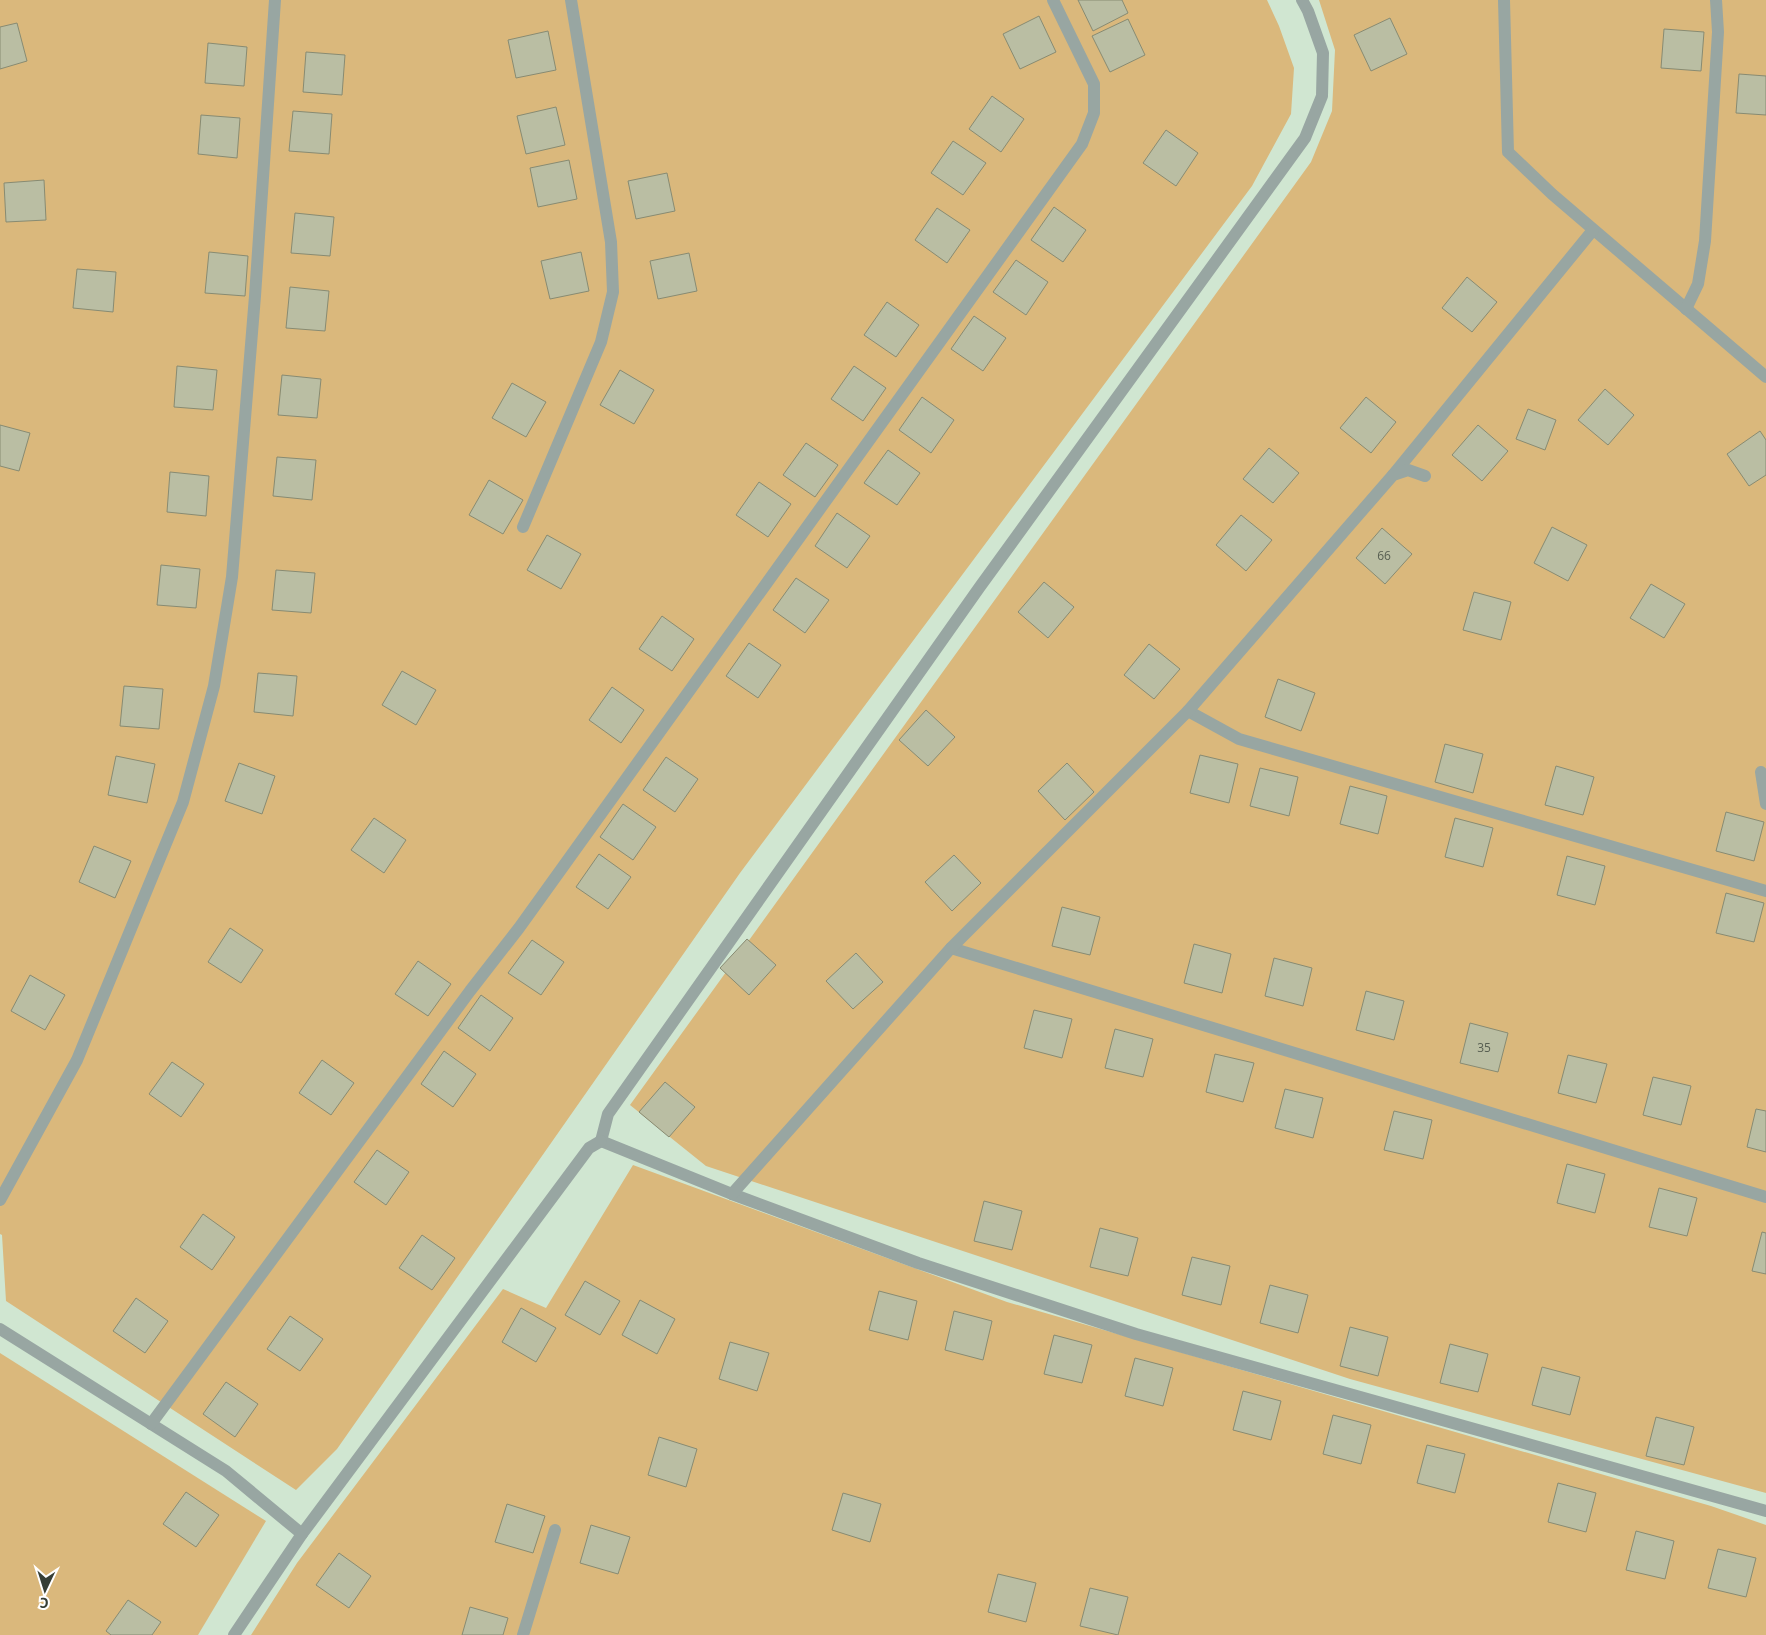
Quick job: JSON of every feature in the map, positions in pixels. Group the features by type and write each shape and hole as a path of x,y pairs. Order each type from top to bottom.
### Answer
{"street":[{"path":"0,1200 77,1060 183,802 214,686 232,577 255,296 275,0"},
{"path":"523,527 601,342 613,292 611,242 571,0"},
{"path":"151,1424 458,1007 519,928 1082,144 1094,113 1094,84 1054,0"},
{"path":"234,1635 302,1534 589,1148 601,1141 608,1114 985,580 1305,138 1322,96 1323,53 1308,11 1302,0"},
{"path":"1504,0 1508,152 1593,230 1766,377"},
{"path":"1686,309 1698,284 1705,241 1718,32 1716,0"},
{"path":"732,1194 951,948 1188,711 1393,475 1593,230"},
{"path":"1393,475 1408,470 1425,476"},
{"path":"1188,711 1239,739 1766,891"},
{"path":"1761,772 1766,804"},
{"path":"951,948 1766,1197"},
{"path":"601,1141 732,1194 918,1263 1136,1334 1766,1511"},
{"path":"0,1329 226,1471 302,1534"},
{"path":"523,1635 555,1530"}],"shaded area":[{"path":"0,0 1267,0 1279,26 1294,68 1291,114 1252,186 740,873 337,1449 296,1490 6,1301 2,1235 0,1234"},
{"path":"1319,0 1766,0 1766,1493 1350,1379 706,1166 630,1105 1311,162 1332,111 1335,50"},
{"path":"633,1165 1007,1302 1711,1506 1766,1525 1766,1635 251,1635 297,1563 503,1289 546,1308"},
{"path":"0,1353 266,1521 198,1635 0,1635"}],"building":[{"path":"1078,0 1122,0 1128,13 1093,31"},
{"path":"1039,16 1056,52 1020,69 1003,34"},
{"path":"1390,18 1407,54 1371,71 1354,35"},
{"path":"1128,19 1145,55 1110,72 1092,36"},
{"path":"17,23 27,61 0,69 0,27"},
{"path":"1664,29 1704,32 1701,71 1661,68"},
{"path":"548,31 556,70 516,78 508,40"},
{"path":"208,43 247,47 244,86 205,83"},
{"path":"306,52 345,55 342,95 303,92"},
{"path":"1739,74 1766,76 1766,115 1736,113"},
{"path":"992,96 1024,119 1001,152 969,129"},
{"path":"556,107 565,145 526,154 517,116"},
{"path":"293,111 332,114 329,154 289,151"},
{"path":"201,115 240,118 237,158 198,154"},
{"path":"1166,130 1198,153 1176,186 1143,163"},
{"path":"953,141 986,163 963,195 931,173"},
{"path":"569,160 577,199 538,207 530,168"},
{"path":"667,173 675,211 636,219 628,181"},
{"path":"44,180 46,220 6,222 4,183"},
{"path":"1054,207 1086,230 1063,262 1031,240"},
{"path":"937,208 970,230 947,263 915,240"},
{"path":"295,213 334,217 330,256 291,253"},
{"path":"209,252 248,256 245,296 205,293"},
{"path":"581,252 589,291 550,299 541,261"},
{"path":"689,253 697,291 658,299 650,261"},
{"path":"1016,260 1048,282 1026,315 993,292"},
{"path":"77,269 116,272 113,312 73,308"},
{"path":"1467,277 1497,302 1472,332 1442,308"},
{"path":"290,287 329,291 325,331 286,328"},
{"path":"887,302 919,325 896,357 864,335"},
{"path":"974,316 1006,338 983,371 951,349"},
{"path":"177,366 217,370 213,410 174,407"},
{"path":"854,366 886,388 863,421 831,399"},
{"path":"620,370 654,390 634,424 600,405"},
{"path":"282,375 321,379 317,418 278,415"},
{"path":"512,383 546,402 526,437 492,418"},
{"path":"1605,389 1634,415 1608,445 1578,420"},
{"path":"922,397 954,420 931,453 899,430"},
{"path":"1366,397 1396,422 1371,453 1340,428"},
{"path":"1528,409 1556,420 1545,450 1516,439"},
{"path":"0,425 30,433 19,471 0,466"},
{"path":"1478,425 1508,451 1482,481 1452,455"},
{"path":"1760,431 1766,440 1766,475 1749,486 1727,454"},
{"path":"806,443 838,465 815,497 783,475"},
{"path":"1269,448 1299,473 1273,503 1243,479"},
{"path":"888,450 920,473 897,505 864,483"},
{"path":"277,457 316,460 312,500 273,496"},
{"path":"170,472 209,476 206,516 167,512"},
{"path":"489,480 523,500 503,534 469,515"},
{"path":"759,482 791,504 768,537 736,515"},
{"path":"837,513 870,536 847,568 815,546"},
{"path":"1241,515 1272,540 1246,571 1216,545"},
{"path":"1552,527 1587,545 1568,581 1534,563"},
{"path":"1382,528 1412,554 1385,584 1356,558"},
{"path":"547,535 581,554 561,589 527,570"},
{"path":"161,565 200,569 196,608 157,605"},
{"path":"276,570 315,573 311,613 272,610"},
{"path":"796,578 829,600 805,633 773,610"},
{"path":"1044,582 1074,607 1048,638 1018,612"},
{"path":"1651,584 1685,604 1664,638 1630,618"},
{"path":"1474,592 1511,602 1501,640 1463,630"},
{"path":"662,616 694,639 672,671 639,649"},
{"path":"749,643 781,665 758,698 726,676"},
{"path":"1149,644 1180,669 1154,699 1124,675"},
{"path":"402,671 436,690 416,725 382,705"},
{"path":"258,673 297,676 293,716 254,712"},
{"path":"1278,679 1315,693 1301,731 1265,717"},
{"path":"124,686 163,689 159,729 120,726"},
{"path":"612,687 644,710 621,743 589,720"},
{"path":"926,710 955,737 928,766 899,740"},
{"path":"1445,744 1483,754 1473,793 1435,782"},
{"path":"1200,755 1238,764 1229,803 1190,793"},
{"path":"116,756 155,764 147,803 108,795"},
{"path":"666,757 698,779 675,812 643,790"},
{"path":"239,763 275,776 262,814 225,801"},
{"path":"1067,763 1094,792 1065,820 1038,791"},
{"path":"1556,766 1594,777 1583,815 1545,805"},
{"path":"1260,768 1298,777 1289,816 1250,806"},
{"path":"1350,786 1387,796 1378,834 1340,824"},
{"path":"623,804 656,827 633,860 600,837"},
{"path":"1726,812 1764,822 1754,861 1716,851"},
{"path":"374,818 406,840 384,873 351,850"},
{"path":"1455,818 1493,828 1483,867 1445,857"},
{"path":"94,846 131,861 115,898 79,882"},
{"path":"599,854 631,877 608,909 576,887"},
{"path":"954,855 981,883 952,911 925,882"},
{"path":"1567,856 1605,866 1595,905 1557,895"},
{"path":"1726,893 1764,903 1754,942 1716,933"},
{"path":"1062,907 1100,917 1090,955 1052,946"},
{"path":"230,928 263,950 241,983 208,962"},
{"path":"747,939 776,965 749,995 720,968"},
{"path":"532,940 564,962 541,995 508,973"},
{"path":"1194,944 1231,954 1222,993 1184,983"},
{"path":"856,953 883,982 853,1009 826,981"},
{"path":"1274,958 1312,968 1303,1006 1265,996"},
{"path":"418,961 451,984 428,1016 395,994"},
{"path":"30,975 65,995 45,1030 11,1011"},
{"path":"1366,991 1404,1001 1394,1040 1356,1030"},
{"path":"481,995 513,1018 490,1051 458,1028"},
{"path":"1034,1010 1072,1019 1062,1058 1024,1048"},
{"path":"1470,1023 1508,1033 1498,1072 1460,1063"},
{"path":"1115,1029 1153,1039 1143,1077 1105,1068"},
{"path":"444,1051 476,1074 453,1107 421,1084"},
{"path":"1215,1054 1254,1063 1243,1102 1206,1092"},
{"path":"1568,1055 1607,1064 1596,1103 1558,1093"},
{"path":"322,1060 354,1083 331,1115 299,1093"},
{"path":"172,1062 204,1084 181,1117 149,1094"},
{"path":"1653,1077 1691,1086 1681,1125 1643,1115"},
{"path":"665,1082 695,1107 669,1137 639,1112"},
{"path":"1285,1089 1323,1098 1313,1138 1275,1128"},
{"path":"1756,1109 1766,1111 1766,1152 1747,1147"},
{"path":"1394,1111 1432,1120 1423,1159 1384,1150"},
{"path":"377,1150 409,1172 386,1205 354,1182"},
{"path":"1567,1164 1605,1174 1595,1213 1557,1203"},
{"path":"1659,1188 1697,1198 1687,1236 1649,1227"},
{"path":"984,1201 1022,1211 1012,1250 974,1241"},
{"path":"203,1214 235,1237 212,1270 180,1247"},
{"path":"1100,1228 1138,1238 1128,1276 1090,1267"},
{"path":"1762,1232 1766,1233 1766,1274 1752,1271"},
{"path":"422,1235 455,1258 432,1290 399,1268"},
{"path":"1192,1257 1230,1266 1221,1305 1182,1295"},
{"path":"585,1281 620,1301 600,1335 565,1315"},
{"path":"1270,1285 1308,1295 1298,1333 1260,1323"},
{"path":"879,1291 917,1301 908,1340 869,1330"},
{"path":"136,1298 168,1321 145,1353 113,1331"},
{"path":"640,1300 675,1319 657,1354 622,1335"},
{"path":"521,1308 556,1328 536,1362 502,1342"},
{"path":"954,1311 992,1321 983,1360 945,1350"},
{"path":"290,1316 323,1339 300,1371 267,1349"},
{"path":"1350,1327 1388,1337 1378,1376 1340,1366"},
{"path":"1054,1335 1092,1345 1082,1383 1044,1374"},
{"path":"730,1342 769,1353 757,1391 719,1379"},
{"path":"1450,1344 1488,1354 1478,1392 1440,1383"},
{"path":"1135,1358 1173,1368 1163,1406 1125,1396"},
{"path":"1542,1367 1580,1377 1570,1415 1532,1405"},
{"path":"226,1382 258,1404 235,1437 203,1414"},
{"path":"1243,1391 1281,1401 1271,1440 1233,1430"},
{"path":"1333,1415 1371,1425 1361,1464 1323,1454"},
{"path":"1656,1417 1694,1427 1684,1465 1646,1456"},
{"path":"659,1437 697,1449 686,1487 648,1475"},
{"path":"1427,1445 1465,1454 1455,1493 1417,1483"},
{"path":"1558,1483 1596,1493 1586,1532 1548,1522"},
{"path":"186,1492 219,1515 196,1547 163,1524"},
{"path":"843,1493 881,1504 870,1542 832,1530"},
{"path":"507,1504 545,1516 533,1553 495,1542"},
{"path":"591,1525 630,1537 618,1574 580,1563"},
{"path":"1636,1531 1674,1541 1665,1579 1626,1570"},
{"path":"1718,1549 1756,1558 1746,1597 1708,1588"},
{"path":"339,1553 371,1576 349,1608 316,1585"},
{"path":"998,1574 1036,1583 1026,1622 988,1612"},
{"path":"1090,1588 1128,1597 1118,1635 1080,1626"},
{"path":"128,1600 161,1622 152,1635 111,1635 106,1631"},
{"path":"470,1607 508,1618 503,1635 462,1635"}]}
